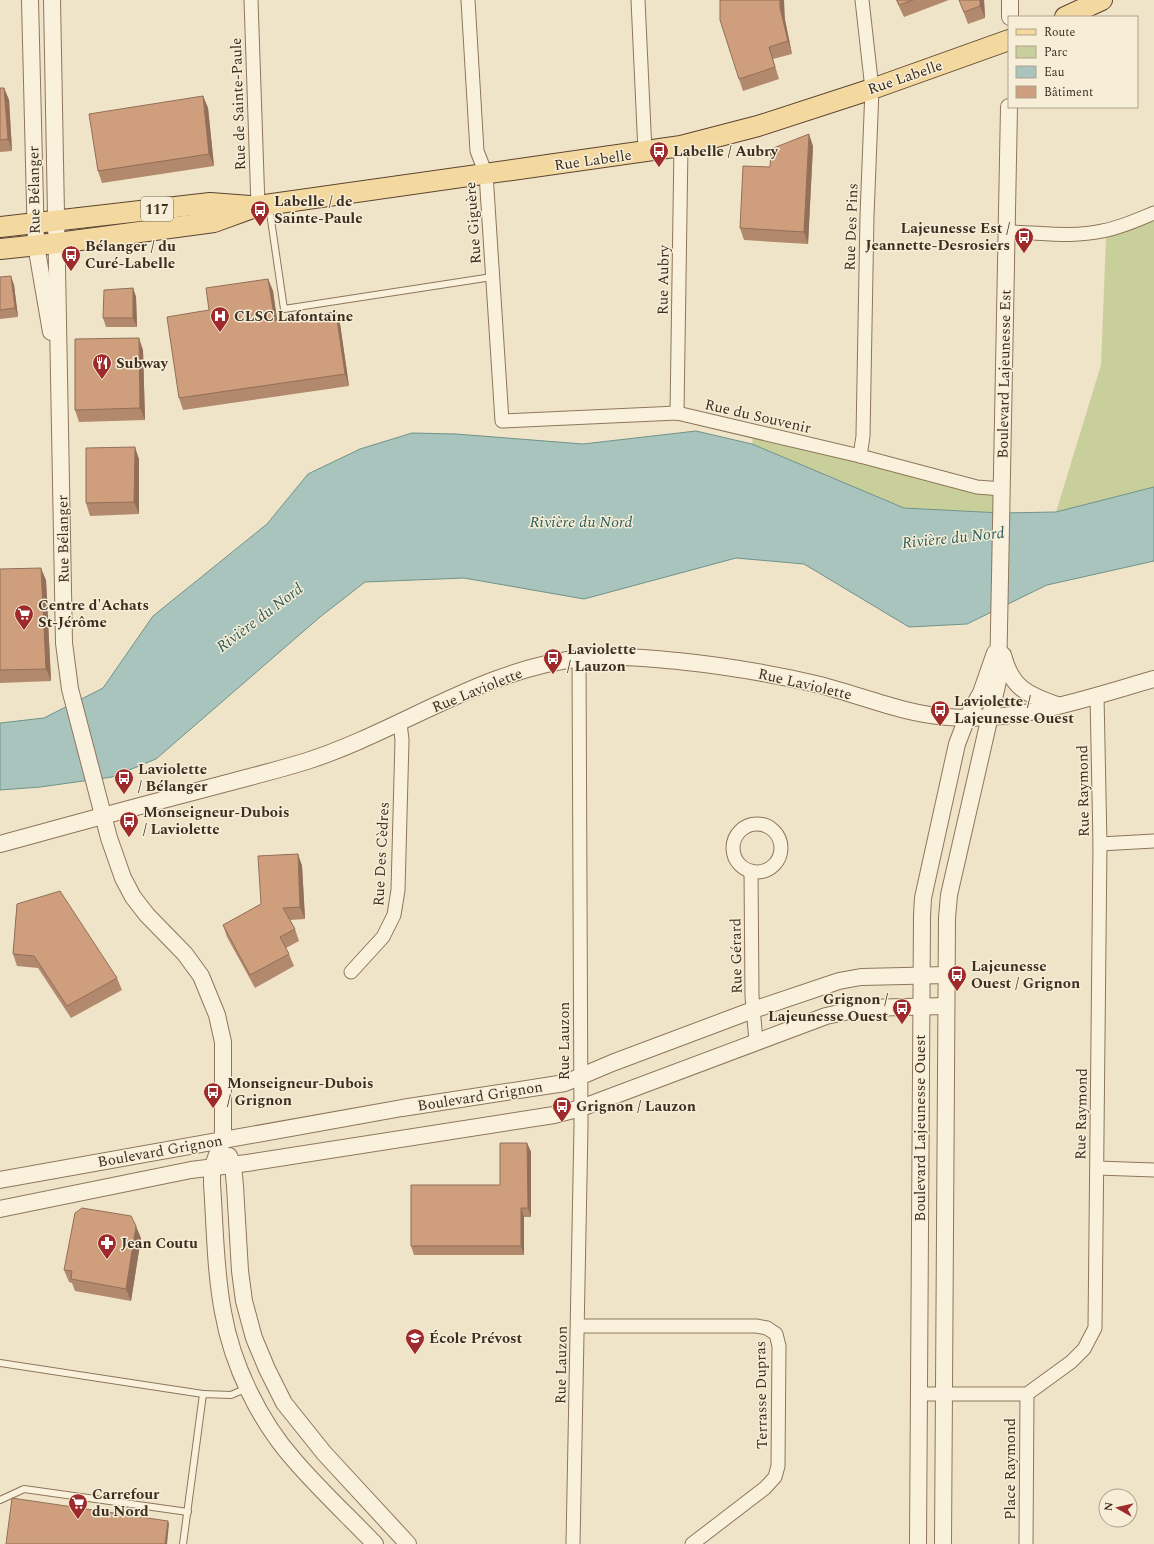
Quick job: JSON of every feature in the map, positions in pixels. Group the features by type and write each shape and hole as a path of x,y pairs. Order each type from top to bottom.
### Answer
{"main road":[{"path":"1057,16 1074,0"},
{"path":"1067,16 1102,0"},
{"name":"Rue Labelle","path":"57,221 210,203 263,205 681,146 758,126 872,89 1008,40"},
{"name":"Rue Labelle","path":"58,243 214,222 263,205"},
{"name":"117","path":"0,227 57,221"},
{"name":"117","path":"0,249 58,243"}],"street":[{"name":"Rue Bélanger","path":"30,0 36,245 60,377"},
{"name":"Rue Bélanger","path":"52,0 58,243 64,643 70,688 117,862 133,897 147,915 185,954 201,976 217,1015 223,1042 224,1139"},
{"name":"Rue de Sainte-Paule","path":"251,0 263,205"},
{"name":"Rue Giguère","path":"468,0 477,151 486,174 502,421"},
{"path":"638,0 645,152"},
{"name":"Rue Des Pins","path":"860,456 862,436 867,216 872,89 862,0"},
{"path":"1010,0 1010,16"},
{"name":"Boulevard Lajeunesse Est","path":"989,717 998,681 1000,642 1009,108"},
{"name":"Rue Aubry","path":"676,413 681,146"},
{"path":"1007,232 1071,234 1101,232 1126,225 1154,213"},
{"name":"Rue du Souvenir","path":"502,421 676,413 860,456 977,487 1002,488"},
{"path":"1000,642 1008,670 1017,685 1038,699 1059,705"},
{"name":"Boulevard Lajeunesse Est","path":"967,718 981,693 1000,642"},
{"name":"Rue Laviolette","path":"0,844 308,761 400,724 475,687 529,669 579,658 635,657 716,665 821,685 904,709 946,717 967,718 989,717 1059,705 1154,679"},
{"name":"Rue Lauzon","path":"573,1544 581,1108 579,658"},
{"name":"Rue Raymond","path":"1027,1394 1071,1362 1084,1349 1095,1328 1100,844 1097,695"},
{"name":"Boulevard Lajeunesse Ouest","path":"943,1544 947,918 949,895 989,717"},
{"name":"Boulevard Lajeunesse Ouest","path":"918,1544 920,1007 923,898 957,744 967,718"},
{"name":"Rue Des Cèdres","path":"351,972 383,937 394,915 398,890 402,740 400,724"},
{"path":"1100,844 1154,842"},
{"name":"Rue Gérard","path":"751,871 753,1010 756,1041"},
{"name":"Boulevard Grignon","path":"0,1180 224,1139 565,1083 612,1063 753,1010 839,981 861,977 947,975"},
{"name":"Boulevard Grignon","path":"0,1209 190,1170 233,1165 554,1115 581,1108 756,1041 845,1011 863,1008 946,1006"},
{"path":"224,1139 233,1165 240,1271 244,1302 254,1338 266,1369 284,1403 314,1440 408,1544"},
{"path":"224,1139 212,1168 223,1312 236,1360 248,1387 277,1438 294,1461 375,1544"},
{"path":"1097,1168 1154,1170"},
{"name":"Terrasse Dupras","path":"578,1326 756,1326 767,1328 776,1334 779,1346 778,1466 775,1478 765,1488 692,1544"},
{"path":"918,1394 1027,1394"},
{"name":"Place Raymond","path":"1026,1544 1027,1394"}],"lane":[{"path":"263,205 284,309 492,276"},
{"path":"0,1363 203,1394 231,1395 248,1387"},
{"path":"183,1544 203,1394"},
{"path":"0,1500 24,1488 188,1512"}],"green space":[{"path":"1154,218 1154,487 1056,512 1101,365 1106,238"},
{"path":"754,431 1002,489 1001,513 904,508 752,444"}],"water":[{"name":"Rivière du Nord","path":"696,431 752,444 904,508 1001,513 1056,512 1154,487 1154,561 1047,585 967,624 909,627 804,564 736,558 584,599 464,578 365,582 320,617 156,759 112,777 40,787 0,790 0,723 44,718 103,688 153,616 267,524 308,474 360,449 412,433 456,434 583,444"}],"building":[{"path":"720,0 780,0 780,8 788,41 769,47 775,67 739,79 720,20"},
{"path":"897,0 913,0 899,5"},
{"path":"959,0 980,0 980,6 964,12"},
{"path":"0,88 4,88 8,139 0,140"},
{"path":"203,96 209,154 98,171 89,114"},
{"path":"809,134 804,232 740,228 743,166 770,167 771,149"},
{"path":"11,276 15,308 0,310 0,277"},
{"path":"268,279 275,321 336,312 345,374 179,398 167,317 209,310 206,288"},
{"path":"133,288 133,318 103,318 104,290"},
{"path":"139,338 140,408 75,410 75,339"},
{"path":"135,447 134,502 86,503 86,448"},
{"name":"Centre d'Achats St-Jérôme","path":"41,568 46,669 0,670 0,569"},
{"path":"298,854 300,907 283,908 295,929 280,937 289,954 250,975 223,925 261,904 258,856"},
{"path":"60,891 117,978 67,1006 34,956 13,954 17,904"},
{"path":"500,1143 527,1143 528,1208 521,1208 521,1246 411,1246 411,1185 500,1185"},
{"path":"82,1208 131,1216 136,1226 126,1289 71,1279 72,1271 64,1270 75,1213"},
{"name":"Carrefour du Nord","path":"12,1498 168,1521 165,1544 6,1544"}],"place":[{"name":"Labelle / Aubry","path":"659,168"},
{"name":"Labelle / de Sainte-Paule","path":"260,227"},
{"name":"Lajeunesse Est / Jeannette-Desrosiers","path":"1024,254"},
{"name":"Bélanger / du Curé-Labelle","path":"71,272"},
{"name":"CLSC Lafontaine","path":"220,333"},
{"name":"Subway","path":"102,380"},
{"name":"Centre d'Achats St-Jérôme","path":"24,631"},
{"name":"Laviolette / Lauzon","path":"553,675"},
{"name":"Laviolette / Lajeunesse Ouest","path":"940,727"},
{"name":"Laviolette / Bélanger","path":"124,795"},
{"name":"Monseigneur-Dubois / Laviolette","path":"129,838"},
{"name":"Lajeunesse Ouest / Grignon","path":"957,992"},
{"name":"Grignon / Lajeunesse Ouest","path":"902,1025"},
{"name":"Monseigneur-Dubois / Grignon","path":"213,1109"},
{"name":"Grignon / Lauzon","path":"562,1123"},
{"name":"Jean Coutu","path":"107,1260"},
{"name":"École Prévost","path":"415,1355"},
{"name":"Carrefour du Nord","path":"78,1520"}]}
